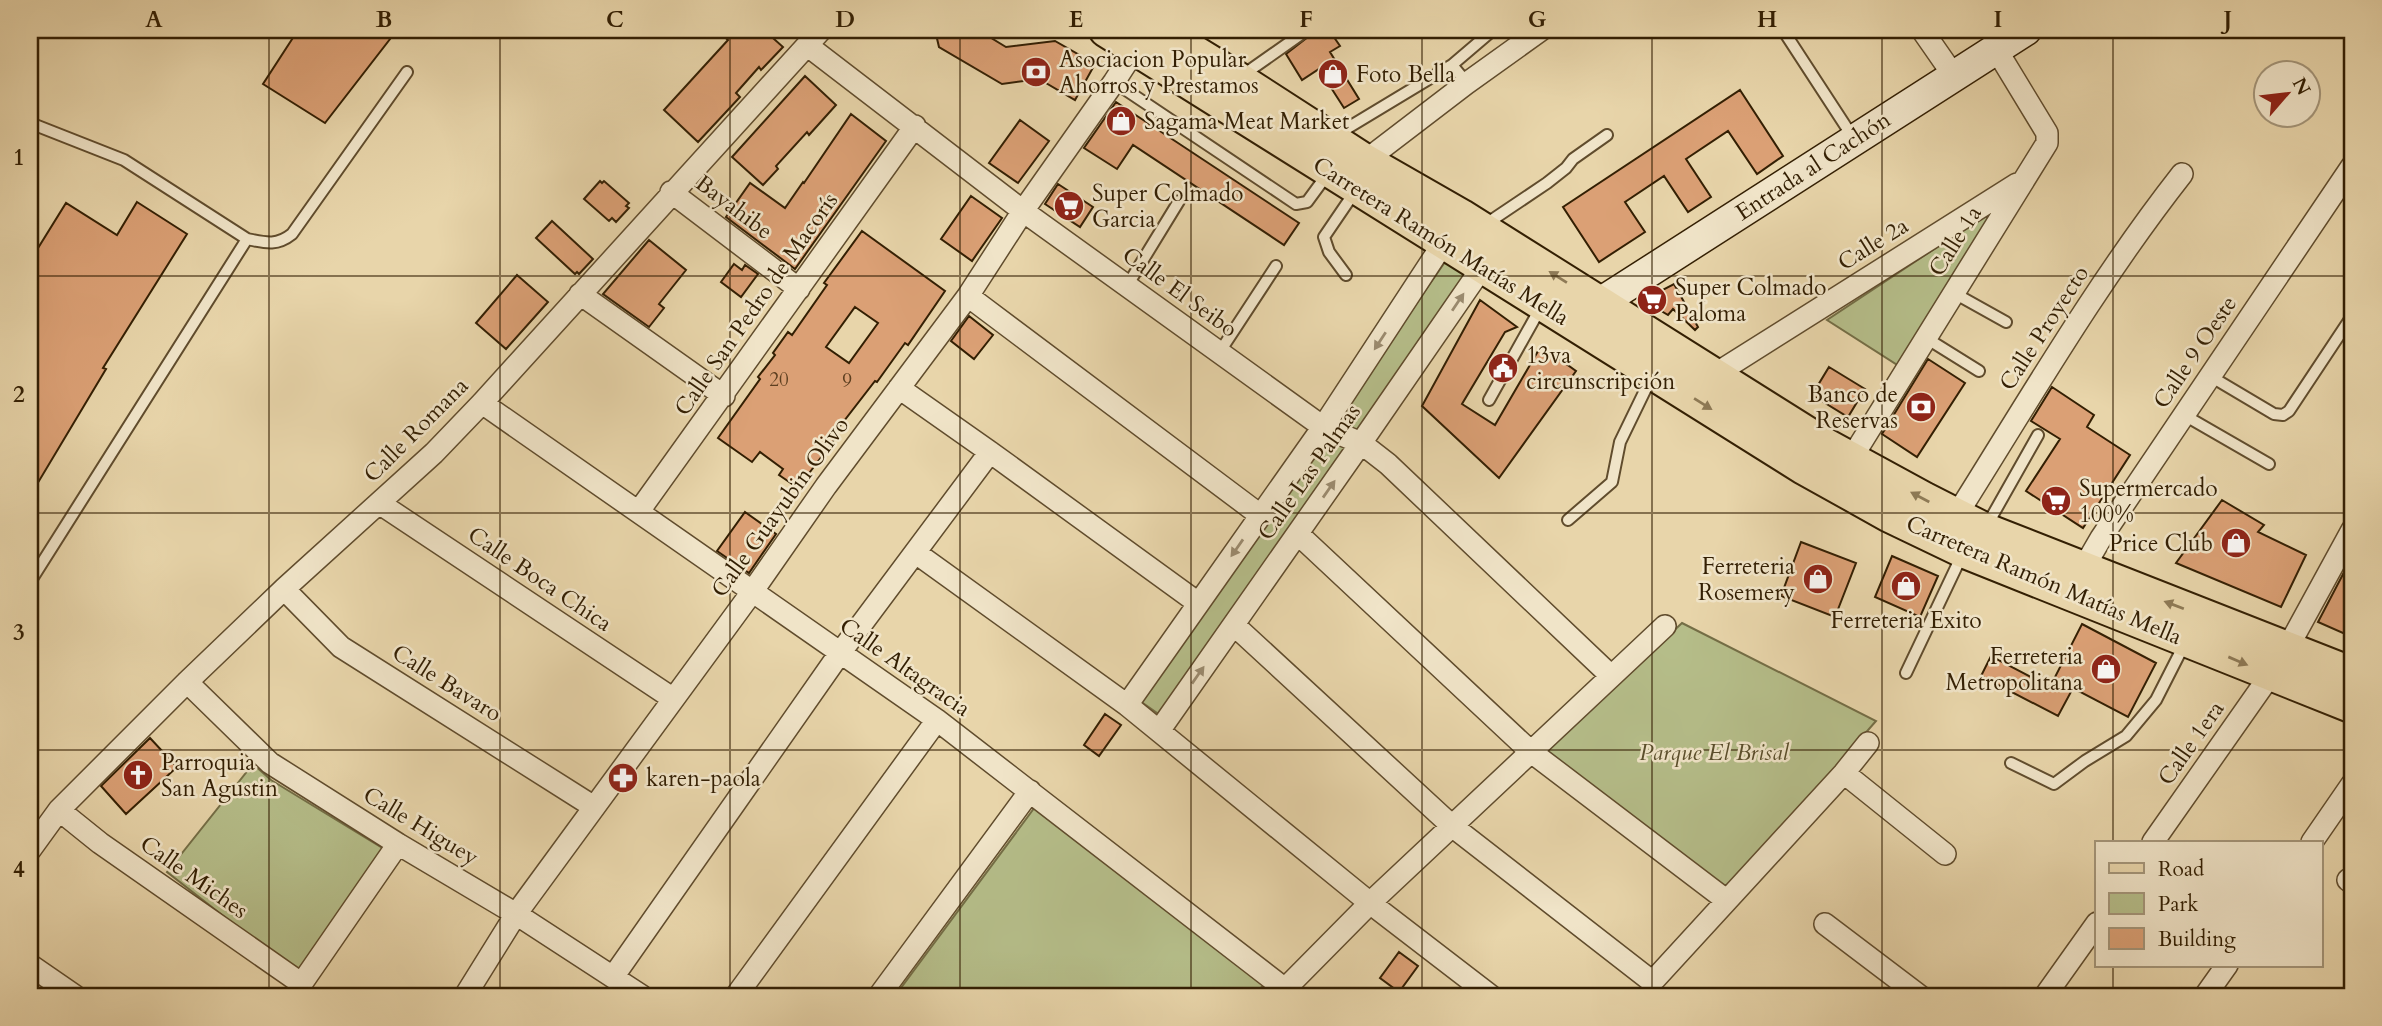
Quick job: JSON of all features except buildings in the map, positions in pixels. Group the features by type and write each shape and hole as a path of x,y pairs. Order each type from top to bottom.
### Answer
{"main road":[{"name":"Carretera Ramón Matías Mella","path":"1105,30 1147,36 1238,79 1330,139 1351,173"},
{"name":"Carretera Ramón Matías Mella","path":"1147,36 1351,173 1474,239 1590,315 1714,375 1968,532 2187,639 2279,661 2352,674"},
{"name":"Carretera Ramón Matías Mella","path":"1474,239 1542,304 1590,315 1653,373 1803,467 1889,515 1968,532 2083,569 2279,661 2352,706"}],"street":[{"path":"1351,173 1466,83 1541,30"},
{"path":"1922,30 1954,76"},
{"name":"Entrada al Cachón","path":"1590,315 2026,30"},
{"name":"Calle Guayubin Olivo","path":"465,996 516,914 968,296 1023,211 1147,36"},
{"name":"Calle El Seibo","path":"814,38 915,127 1023,211 1323,428 1361,443 1388,464 1610,676"},
{"name":"Calle Romana","path":"30,850 60,810 187,682 284,589 434,453 814,38"},
{"name":"Calle 1a","path":"1851,459 2047,143 2047,133 1996,49"},
{"name":"Calle San Pedro de Macorís","path":"639,512 915,127"},
{"name":"Calle 9 Oeste","path":"2083,569 2101,538 2352,166"},
{"name":"Calle Proyecto","path":"1968,532 2063,346 2145,221 2182,174"},
{"name":"Calle 2a","path":"1714,375 2024,180"},
{"name":"Bayahibe","path":"671,192 799,289"},
{"name":"Calle Las Palmas","path":"1127,705 1323,428 1474,239"},
{"name":"Calle Las Palmas","path":"1159,731 1361,443 1474,239"},
{"path":"580,294 724,396"},
{"path":"968,296 1260,515"},
{"path":"899,388 1198,603"},
{"name":"Calle Altagracia","path":"482,403 937,720 1286,994"},
{"path":"612,977 840,653 990,452"},
{"name":"Calle Boca Chica","path":"379,503 672,698"},
{"name":"Calle 1era","path":"2154,841 2279,661 2352,530"},
{"path":"1298,534 1530,751 1726,900"},
{"path":"916,553 1127,705 1370,903 1491,996"},
{"name":"Calle Bavaro","path":"284,589 341,647 594,807"},
{"path":"1234,625 1452,826 1650,980 1654,979 1844,773 1868,743"},
{"path":"1286,994 1370,903 1665,626"},
{"name":"Calle Higuey","path":"187,682 270,763 516,914 642,996"},
{"path":"736,996 937,720"},
{"path":"1844,773 1945,854"},
{"path":"2313,841 2352,784"},
{"path":"879,996 1030,791"},
{"name":"Calle Miches","path":"60,810 297,990"},
{"path":"297,990 398,844"},
{"path":"1825,924 1894,989 1920,996"},
{"path":"2045,996 2095,926"},
{"path":"30,965 75,996"},
{"path":"2205,996 2226,967"}],"lane":[{"path":"1238,79 1307,30"},
{"path":"1330,139 1452,65 1493,30"},
{"path":"1783,30 1854,140"},
{"path":"1452,65 1466,83"},
{"path":"30,123 124,160 247,239 281,242 292,234 407,72"},
{"path":"1115,82 1296,204 1307,202 1351,173"},
{"path":"1474,239 1607,135"},
{"path":"1346,275 1329,252 1324,237 1351,173"},
{"path":"1127,286 1179,201"},
{"path":"30,582 247,239"},
{"path":"1219,353 1276,266"},
{"path":"1954,292 2006,323"},
{"path":"1489,400 1542,304"},
{"path":"2210,376 2274,414 2283,415 2289,411 2352,316"},
{"path":"1926,338 1979,371"},
{"path":"1568,520 1612,482 1620,442 1653,373"},
{"path":"2184,415 2269,464"},
{"path":"1906,673 1968,532 2038,435"},
{"path":"2011,763 2054,784 2126,736 2156,700 2187,639"}],"green space":[{"path":"2002,204 1899,366 1827,320"},
{"path":"1445,262 1467,273 1160,715 1140,701"},
{"name":"Parque El Brisal","path":"1682,623 1876,721 1728,890 1545,750"},
{"path":"253,764 271,780 384,849 300,976 167,872"},
{"path":"1035,807 1266,983 1252,996 895,996"}],"place":[{"name":"Asociacion Popular Ahorros y Prestamos","path":"1036,72"},
{"name":"Foto Bella","path":"1333,74"},
{"name":"Sagama Meat Market","path":"1121,121"},
{"name":"Super Colmado Garcia","path":"1069,206"},
{"name":"Super Colmado Paloma","path":"1652,300"},
{"name":"13va circunscripción","path":"1503,368"},
{"name":"Banco de Reservas","path":"1921,407"},
{"name":"Supermercado 100%","path":"2056,501"},
{"name":"Price Club","path":"2236,543"},
{"name":"Ferreteria Rosemery","path":"1818,579"},
{"name":"Ferreteria Exito","path":"1906,586"},
{"name":"Ferreteria Metropolitana","path":"2106,669"},
{"name":"Parroquia San Agustin","path":"138,775"},
{"name":"karen-paola","path":"623,778"}]}
